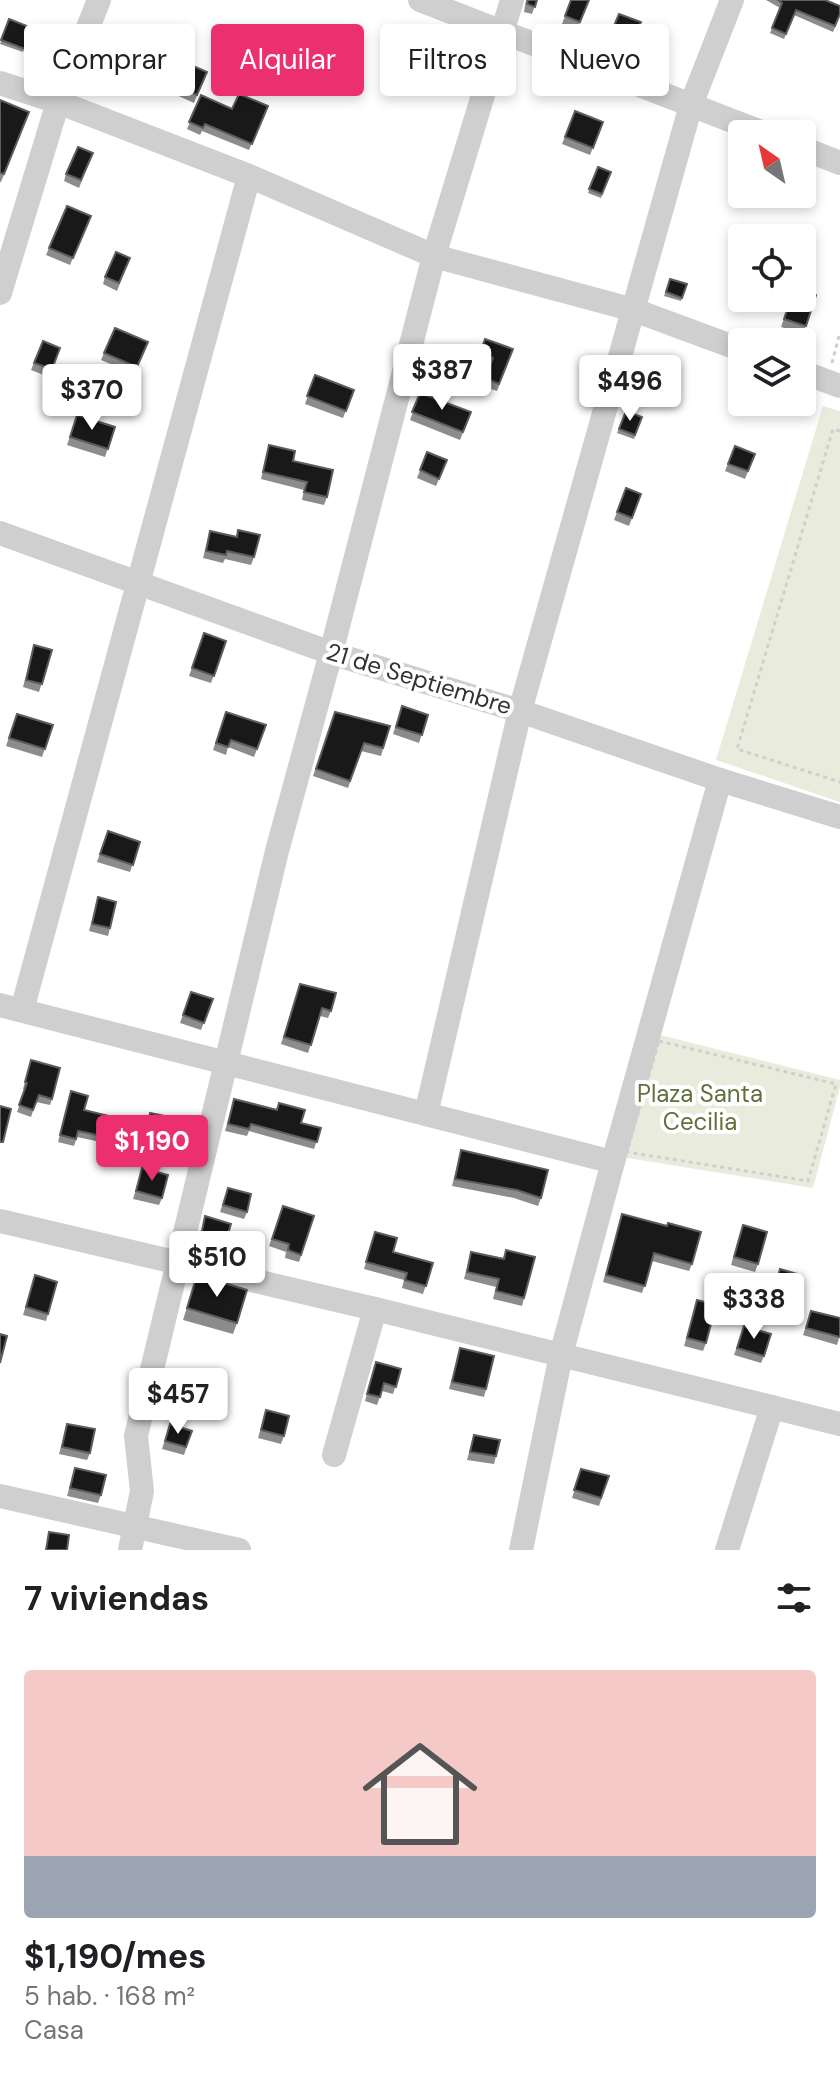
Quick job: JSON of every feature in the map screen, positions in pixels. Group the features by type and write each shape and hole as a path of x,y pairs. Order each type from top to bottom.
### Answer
{"street":[{"path":"0,293 58,102 99,0"},
{"path":"420,0 483,24"},
{"path":"504,24 512,0"},
{"path":"426,1114 520,711 691,105 732,0"},
{"path":"516,36 730,120"},
{"path":"0,83 58,102 249,176 434,256 634,310 728,345"},
{"path":"132,1538 142,1491 136,1436 277,851 434,256 482,96"},
{"path":"816,154 840,163"},
{"path":"249,176 138,583 11,1007 426,1114 620,1157"},
{"name":"21 de Septiembre","path":"0,533 331,653 520,711 720,780 840,817"},
{"path":"521,1550 561,1355 620,1157 720,780"},
{"path":"0,1221 375,1309 840,1424"},
{"path":"334,1455 375,1309"},
{"path":"727,1550 772,1407"},
{"path":"0,1496 132,1538 239,1550"}],"path":[{"path":"834,383 840,332"},
{"path":"840,431 833,429 737,749 840,782"},
{"path":"659,1041 836,1084 808,1181 620,1157 659,1041"}],"green space":[{"path":"823,406 840,411 840,802 716,760"},
{"name":"Plaza Santa Cecilia","path":"656,1034 840,1080 813,1188 621,1157"}],"building":[{"path":"528,0 537,0 535,7 527,4"},
{"path":"571,0 589,0 580,22 565,16"},
{"path":"778,0 825,0 840,6 840,14 835,26 796,10 786,34 772,28 782,3"},
{"path":"619,14 641,22 640,24 615,24"},
{"path":"9,19 24,25 24,49 1,40"},
{"path":"195,67 207,72 195,94"},
{"path":"201,95 232,109 238,96 268,106 252,144 205,124 203,128 189,122"},
{"path":"0,100 29,112 4,174 0,173"},
{"path":"575,111 603,122 593,148 565,137"},
{"path":"78,147 93,153 81,180 66,174"},
{"path":"598,167 611,172 602,194 589,189"},
{"path":"67,206 91,216 73,258 49,248"},
{"path":"116,252 130,258 119,283 105,277"},
{"path":"670,279 687,284 682,298 666,292"},
{"path":"786,312 811,312 806,326 784,319"},
{"path":"115,328 148,342 137,367 104,353"},
{"path":"485,339 513,349 499,384 485,378 493,358 480,353"},
{"path":"43,341 60,348 52,369 34,363"},
{"path":"315,375 354,390 346,411 307,396"},
{"path":"420,393 471,412 463,432 412,412"},
{"path":"626,411 642,417 635,435 619,429"},
{"path":"77,415 115,427 108,449 70,437"},
{"path":"269,445 295,451 293,461 333,470 327,497 304,492 307,482 263,472"},
{"path":"735,446 755,454 748,471 728,464"},
{"path":"427,452 447,460 439,479 420,470"},
{"path":"626,488 641,494 632,518 617,512"},
{"path":"238,530 260,535 254,557 227,551 226,555 206,551 210,531 237,537"},
{"path":"204,633 226,641 214,676 192,668"},
{"path":"34,645 52,650 42,684 26,680"},
{"path":"402,706 428,715 422,735 396,727"},
{"path":"226,712 266,725 257,749 231,740 228,747 216,743"},
{"path":"335,712 390,726 383,748 364,743 350,781 316,769"},
{"path":"17,714 53,725 45,749 9,738"},
{"path":"108,831 140,842 133,865 100,854"},
{"path":"98,897 116,902 110,928 92,924"},
{"path":"300,984 336,993 331,1011 322,1008 311,1045 284,1037"},
{"path":"191,992 213,999 204,1023 183,1015"},
{"path":"31,1060 60,1068 52,1099 39,1095 33,1110 19,1105"},
{"path":"71,1091 88,1096 84,1110 117,1118 112,1138 78,1131 76,1139 60,1135"},
{"path":"234,1099 277,1110 279,1103 305,1110 301,1123 321,1128 317,1142 251,1124 249,1129 228,1124"},
{"path":"0,1106 11,1109 3,1142 0,1142"},
{"path":"150,1113 180,1119 174,1148 144,1142"},
{"path":"461,1150 548,1170 541,1198 517,1190 455,1179"},
{"path":"142,1168 168,1175 162,1198 136,1191"},
{"path":"228,1188 251,1194 247,1212 223,1205"},
{"path":"283,1206 314,1216 301,1255 288,1250 289,1244 272,1239"},
{"path":"622,1214 701,1232 692,1264 654,1253 645,1286 606,1275"},
{"path":"205,1216 231,1224 224,1247 200,1241"},
{"path":"743,1225 767,1232 758,1264 734,1257"},
{"path":"375,1232 397,1238 393,1252 433,1263 426,1286 405,1280 407,1273 366,1262"},
{"path":"506,1250 535,1257 524,1298 496,1291 499,1279 467,1272 471,1252 504,1259"},
{"path":"780,1269 797,1274 788,1305 771,1300"},
{"path":"35,1275 57,1282 48,1314 26,1307"},
{"path":"197,1275 247,1290 237,1323 187,1308"},
{"path":"697,1300 716,1305 706,1343 687,1338"},
{"path":"811,1311 840,1318 840,1337 806,1328"},
{"path":"744,1326 771,1334 764,1356 737,1348"},
{"path":"0,1334 7,1336 0,1363"},
{"path":"460,1348 494,1356 486,1389 452,1382"},
{"path":"376,1362 401,1369 396,1387 384,1383 380,1397 367,1394"},
{"path":"266,1410 289,1416 284,1436 261,1430"},
{"path":"67,1424 95,1429 90,1453 62,1447"},
{"path":"170,1424 192,1431 186,1447 165,1441"},
{"path":"474,1435 500,1440 496,1456 470,1452"},
{"path":"75,1468 106,1475 101,1495 70,1488"},
{"path":"581,1469 609,1476 601,1498 574,1490"},
{"path":"49,1532 69,1535 67,1550 46,1550"}]}
